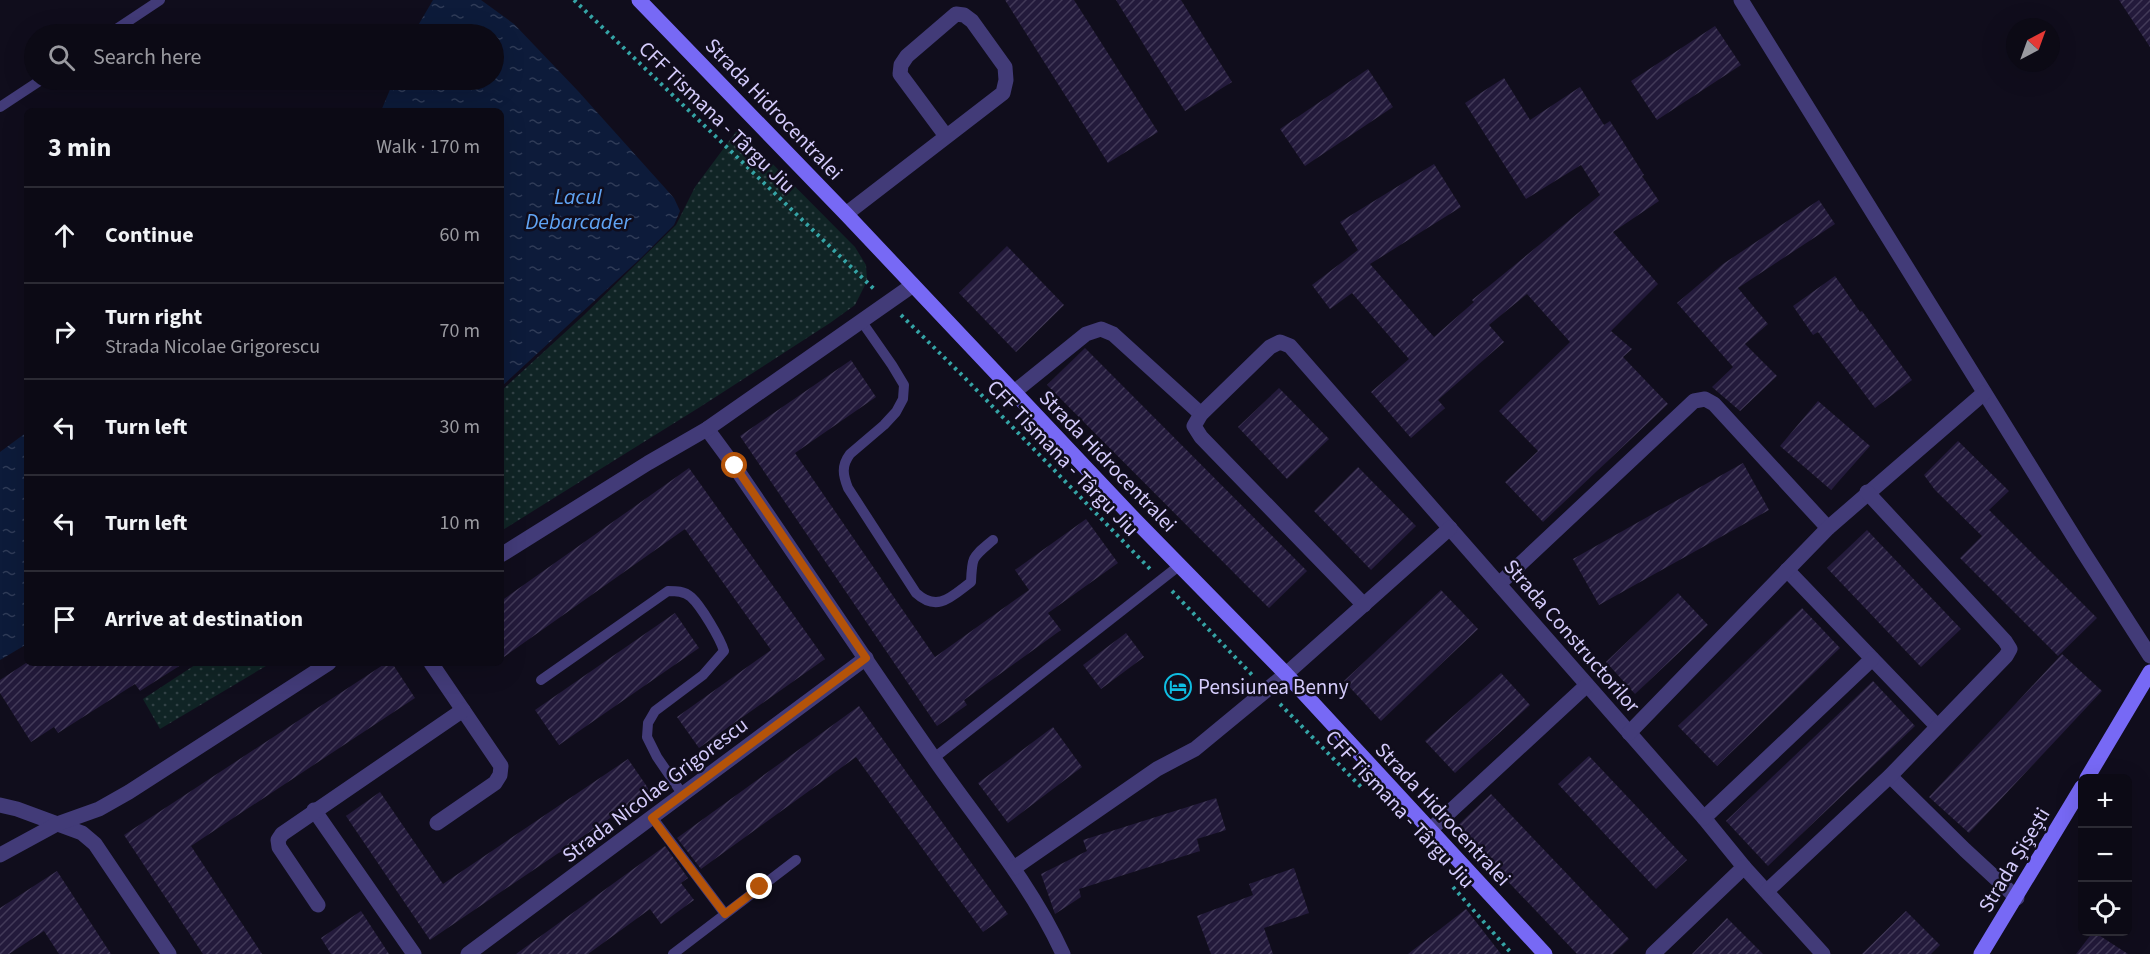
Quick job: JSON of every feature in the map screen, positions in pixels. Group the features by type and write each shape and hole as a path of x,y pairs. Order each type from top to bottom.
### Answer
{"street":[{"name":"Strada Hidrocentralei","path":"639,0 846,214 1013,393 1286,674 1545,954"},
{"path":"1742,0 1984,393 2150,656"},
{"path":"846,214 1002,93 1006,80 1005,67 972,21 964,15 956,14 907,56 901,65 900,74 946,136"},
{"path":"504,553 707,429 913,285"},
{"path":"1013,393 1086,334 1101,329 1113,334 1201,414 1194,426 1200,437 1364,605"},
{"name":"Strada Constructorilor","path":"1201,414 1270,347 1280,342 1290,346 1629,732 1744,867 1823,954"},
{"path":"1629,732 1828,528 1984,393"},
{"path":"1499,584 1694,401 1705,399 1714,404 1828,528"},
{"path":"707,429 742,476 933,758 1014,868 1048,921 1064,954"},
{"path":"1767,891 1890,776 2006,656 2010,649 1867,492"},
{"path":"1014,868 1157,769 1195,749 1286,674 1450,528"},
{"path":"1787,570 1937,726"},
{"name":"Strada Nicolae Grigorescu","path":"468,954 866,658"},
{"path":"1704,819 1872,658"},
{"path":"0,855 57,824 99,809 129,792 324,666"},
{"path":"433,666 501,766 500,775 495,783 437,823"},
{"path":"2089,774 2150,672"},
{"path":"1429,831 1587,685"},
{"path":"318,905 279,847 278,840 282,834 463,710"},
{"path":"1890,776 2017,898"},
{"name":"Strada Șișești","path":"1981,954 2078,794"},
{"path":"0,805 82,833 95,844 169,954"},
{"path":"314,810 414,954"},
{"path":"1653,954 1744,867"}],"lane":[{"path":"124,24 160,0"},
{"path":"0,107 26,90"},
{"path":"861,322 904,385 903,399 890,419 844,462 843,474 849,488 916,593 924,600 935,604 945,601 971,582 970,564 976,554 993,540"},
{"path":"933,758 1180,565"},
{"path":"541,680 668,591 680,591 691,597 721,640 724,651 703,675 655,711 648,723 647,737 657,758 682,795"},
{"path":"652,818 725,914"},
{"path":"673,954 796,860"}],"path":[{"name":"CFF Tismana - Târgu Jiu","path":"574,0 964,377 1363,789"},
{"name":"CFF Tismana - Târgu Jiu","path":"1450,883 1512,954"}],"green space":[{"path":"738,129 855,247 866,265 867,281 855,305 700,407 504,529 504,388 584,315 676,225 695,187"},
{"path":"193,666 266,666 160,729 143,699"}],"water":[{"name":"Lacul Debarcader","path":"433,0 481,0 514,24 578,91 674,198 680,211 674,225 641,258 504,384 504,108 382,108 390,90 504,90 504,24 419,24"},
{"path":"24,434 24,646 0,660 0,452"}],"building":[{"path":"1005,0 1074,0 1158,132 1108,163"},
{"path":"1116,0 1181,0 1232,82 1185,111"},
{"path":"2119,0 2150,0 2150,47"},
{"path":"1715,26 1741,65 1657,120 1631,81"},
{"path":"1368,69 1393,107 1305,166 1280,129"},
{"path":"1504,78 1530,120 1580,87 1604,125 1610,121 1659,201 1613,232 1658,284 1611,331 1632,349 1623,357 1668,404 1543,522 1505,482 1538,451 1499,411 1570,342 1527,294 1489,325 1504,342 1438,400 1445,408 1411,438 1371,392 1409,359 1352,293 1330,309 1312,285 1358,250 1340,222 1434,164 1461,207 1370,264 1434,337 1474,302 1472,300 1600,195 1581,165 1526,199 1465,103"},
{"path":"1819,200 1835,224 1738,288 1768,324 1745,344 1777,376 1740,411 1712,387 1733,367 1677,303 1723,264"},
{"path":"1007,246 1064,305 1016,352 959,293"},
{"path":"1835,276 1912,380 1875,408 1818,332 1813,335 1793,306"},
{"path":"1085,348 1307,571 1269,608 1047,385"},
{"path":"851,360 876,397 795,453 935,657 1029,590 1015,570 1086,519 1118,563 1048,613 1061,630 964,700 967,705 937,726 740,436"},
{"path":"1279,388 1329,439 1287,479 1238,427"},
{"path":"1818,401 1870,446 1831,490 1780,446"},
{"path":"1958,441 2009,491 1989,510 2097,618 2058,656 1960,558 1982,536 1935,490 1924,475"},
{"path":"1743,463 1769,510 1599,605 1573,559"},
{"path":"1358,467 1416,526 1371,570 1314,511"},
{"path":"689,468 825,659 699,748 677,717 771,650 685,529 504,657 504,599"},
{"path":"1867,530 1961,629 1921,667 1827,568"},
{"path":"1441,590 1478,629 1381,721 1344,681"},
{"path":"1678,593 1708,625 1635,694 1606,662"},
{"path":"1802,608 1840,648 1717,766 1678,726"},
{"path":"675,613 699,648 559,745 535,710"},
{"path":"1126,633 1144,657 1101,689 1083,665"},
{"path":"2062,654 2102,691 1969,833 1929,797"},
{"path":"24,664 179,666 140,691 135,684 58,733 54,727 31,742 0,693 0,680"},
{"path":"381,666 394,666 415,698 191,846 262,954 203,954 124,835"},
{"path":"1501,673 1530,705 1455,773 1425,741"},
{"path":"1873,681 1915,726 1768,866 1726,821"},
{"path":"859,706 1008,914 983,932 856,757 701,869 677,838"},
{"path":"1053,727 1082,767 1008,823 978,783"},
{"path":"1589,756 1687,860 1656,889 1558,784"},
{"path":"628,759 650,791 430,940 346,816 380,792 443,884"},
{"path":"1491,794 1629,939 1613,954 1577,954 1456,827"},
{"path":"1216,798 1226,830 1197,839 1200,851 1079,889 1081,897 1055,914 1041,874 1087,851 1083,840"},
{"path":"665,846 688,878 681,883 694,900 661,924 650,909 588,954 516,954"},
{"path":"1294,868 1309,913 1264,928 1273,954 1211,954 1197,916 1253,895 1249,884"},
{"path":"57,871 111,954 59,954 44,931 9,954 0,954 0,908"},
{"path":"1466,909 1501,954 1408,954"},
{"path":"361,911 389,954 331,954 321,938"},
{"path":"1906,911 1940,945 1931,954 1862,954"},
{"path":"1727,918 1763,954 1692,954"},
{"path":"2090,936 2100,936 2128,954 2076,954"}],"place":[{"name":"Pensiunea Benny","path":"1178,687"}],"route":[{"path":"735,466 866,658 652,818 725,914 760,887"}]}
